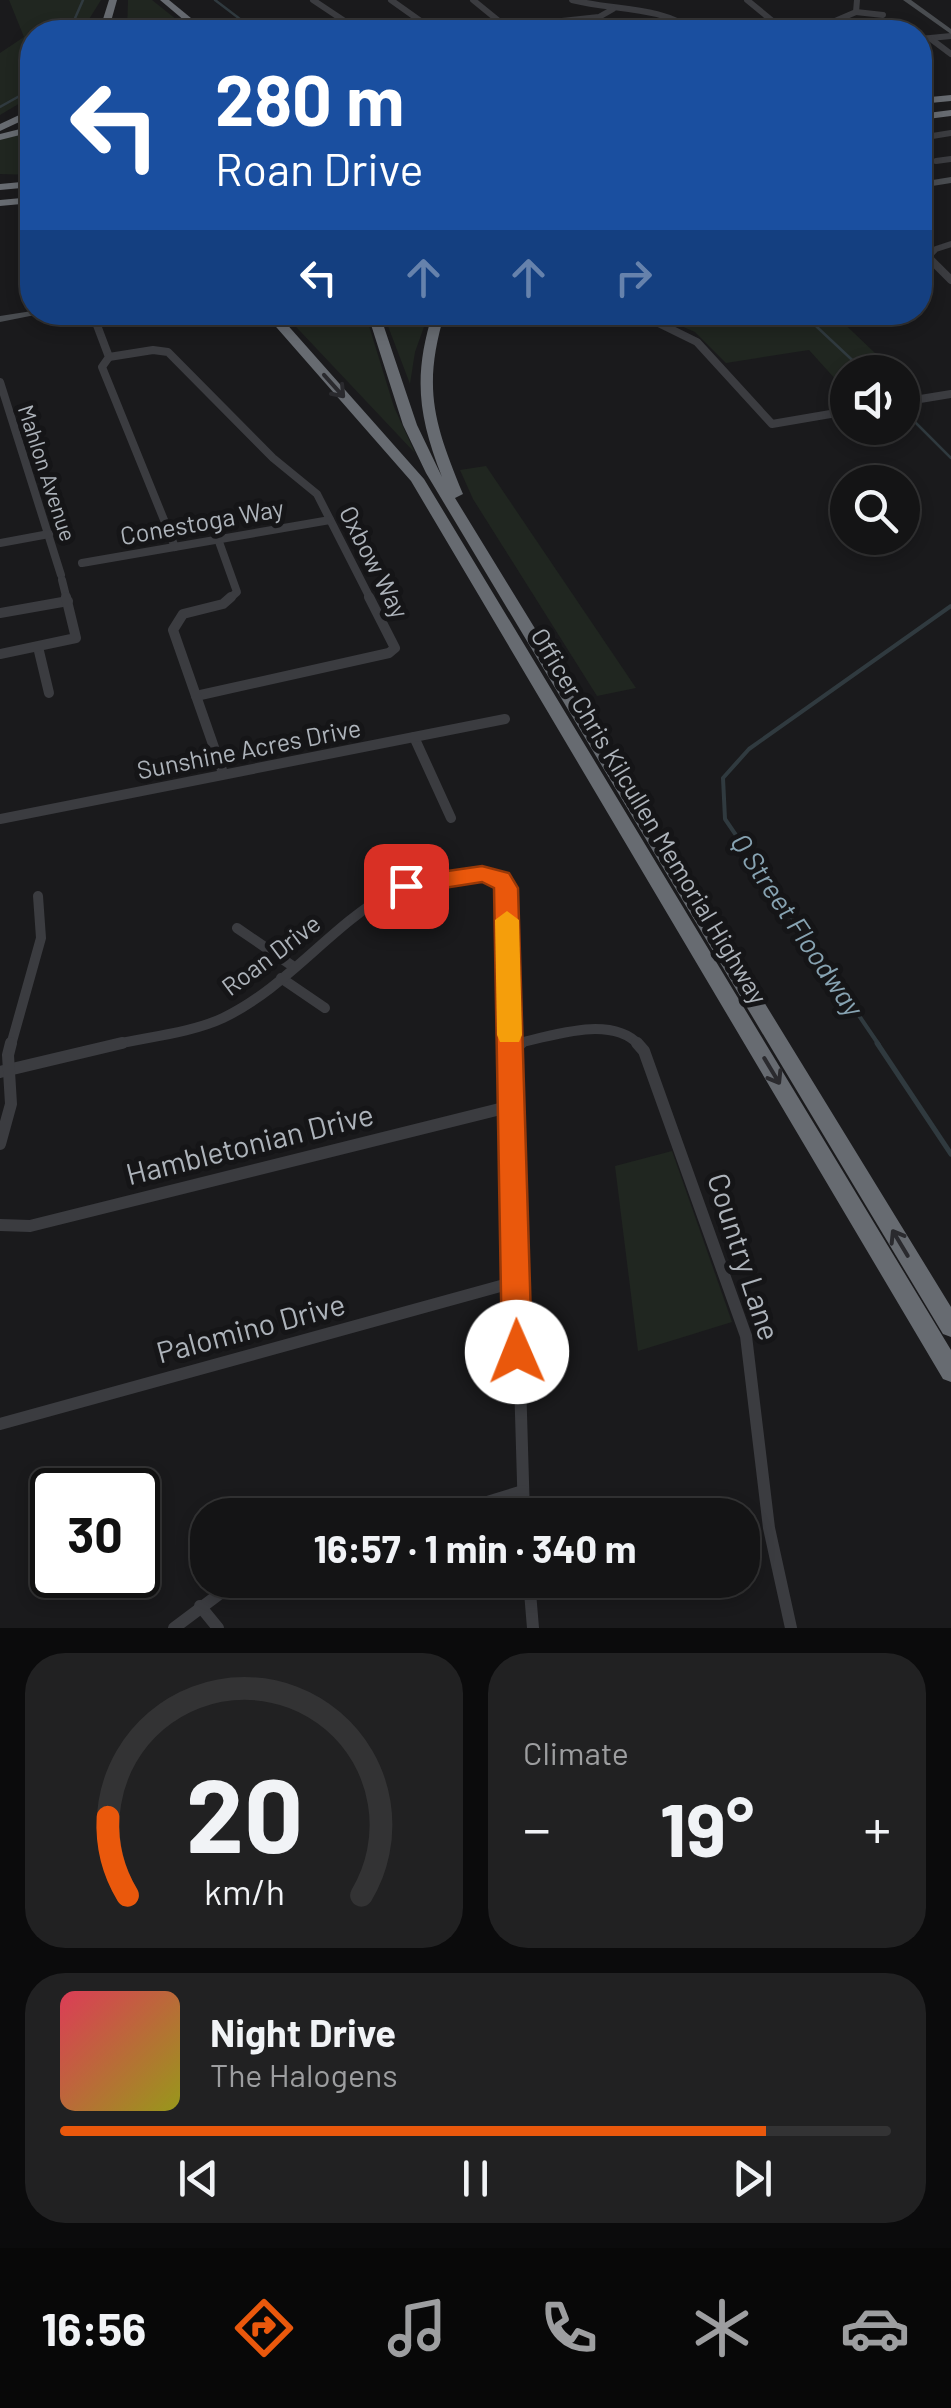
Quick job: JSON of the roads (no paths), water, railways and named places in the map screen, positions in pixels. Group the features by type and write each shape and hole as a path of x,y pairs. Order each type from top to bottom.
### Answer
{"highway":[{"path":"164,0 188,20"},
{"name":"Officer Chris Kilcullen Memorial Highway","path":"281,325 417,479 951,1371"},
{"name":"Officer Chris Kilcullen Memorial Highway","path":"376,325 410,425 433,473 951,1327"},
{"path":"435,325 424,358 427,416 478,547"}],"main road":[{"path":"906,0 951,34"}],"street":[{"path":"314,0 344,20"},
{"path":"391,0 419,20"},
{"path":"473,0 498,20"},
{"path":"572,0 613,9 666,13 677,20"},
{"path":"747,0 771,20"},
{"path":"856,12 857,0"},
{"path":"578,20 599,17 613,9"},
{"path":"837,20 856,12 882,15"},
{"path":"936,160 951,158"},
{"path":"932,262 951,280"},
{"path":"97,325 108,357 102,367 175,547"},
{"path":"662,325 697,342 772,424 830,414"},
{"name":"Oxbow Way","path":"108,357 153,350 171,354 273,458 314,491 394,650 196,696"},
{"name":"Mahlon Avenue","path":"0,382 78,636 38,647"},
{"path":"920,399 951,394"},
{"name":"Conestoga Way","path":"82,563 330,520"},
{"path":"0,543 49,534"},
{"path":"218,540 237,592 223,604 183,614 173,630 223,773"},
{"path":"0,613 68,600"},
{"path":"0,654 38,647 50,692"},
{"name":"Sunshine Acres Drive","path":"0,819 505,719"},
{"path":"414,737 451,818"},
{"name":"Roan Drive","path":"4,1071 221,1019 244,1008 397,889 482,874 501,878 506,888 510,1045"},
{"path":"0,1144 11,1104 4,1071 40,945 42,919 38,896"},
{"path":"237,928 294,967"},
{"path":"281,978 325,1008"},
{"name":"Country Lane","path":"510,1045 611,1029 631,1034 644,1051 746,1336 769,1528 791,1628"},
{"path":"510,1045 523,1498"},
{"name":"Hambletonian Drive","path":"0,1225 30,1226 512,1106"},
{"name":"Palomino Drive","path":"0,1424 515,1282"},
{"path":"503,1498 523,1492"},
{"path":"174,1628 212,1598"},
{"path":"530,1598 532,1628"},
{"path":"200,1606 218,1628"}],"waterway":[{"path":"74,20 83,0"},
{"name":"Q Street Floodway","path":"215,0 241,20"},
{"path":"0,107 20,96"},
{"name":"Q Street Floodway","path":"815,325 847,355"},
{"name":"Q Street Floodway","path":"920,427 951,458"},
{"name":"Q Street Floodway","path":"879,1045 725,819 723,778 749,749 951,606"},
{"name":"Q Street Floodway","path":"877,1043 951,1154"}]}
